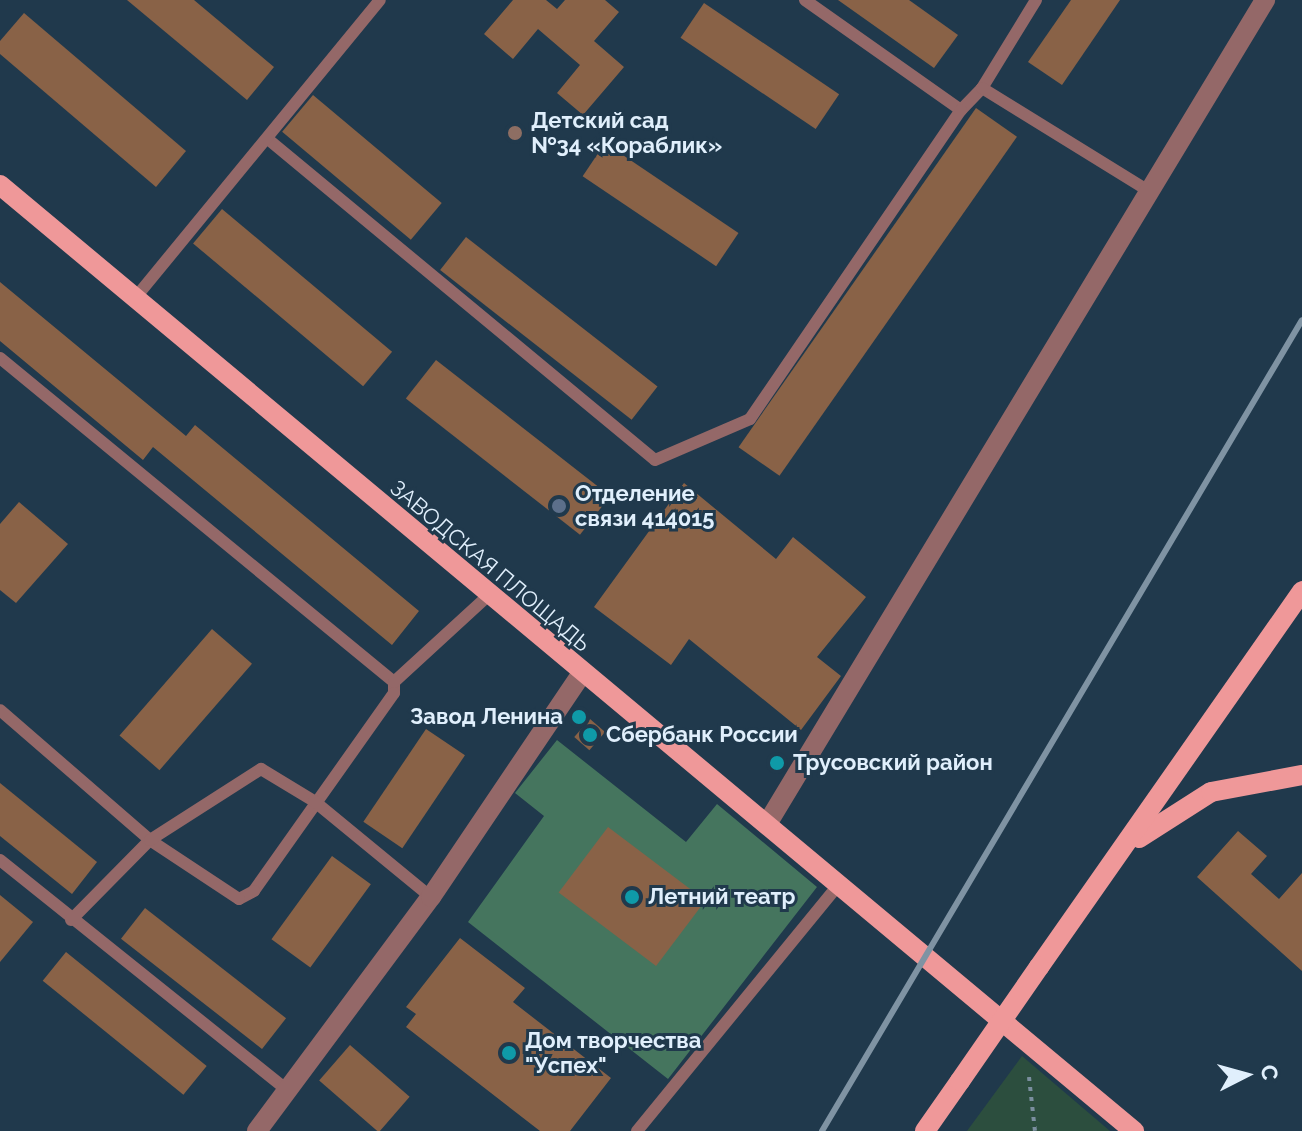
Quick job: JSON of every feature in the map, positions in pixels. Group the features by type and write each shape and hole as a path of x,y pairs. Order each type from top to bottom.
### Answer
{"main road":[{"name":"ЗАВОДСКАЯ ПЛОЩАДЬ","path":"0,185 581,675 767,824 1134,1131"},
{"path":"925,1131 1302,591"},
{"path":"1110,865 1178,806 1248,781 1302,775"}],"street":[{"path":"767,824 1265,0"},
{"path":"267,1127 431,897 581,675"}],"lane":[{"path":"136,297 269,140 380,0"},
{"path":"805,0 961,110"},
{"path":"269,140 655,460 750,419 961,110 982,88 1036,0"},
{"path":"982,88 1149,191"},
{"path":"0,358 394,682"},
{"path":"0,710 150,840 239,899 254,891 314,801 394,693 394,682 488,596"},
{"path":"71,920 150,840 254,770 267,770 314,801 431,897"},
{"path":"0,860 71,920 290,1092"},
{"path":"637,1131 838,885"}],"path":[{"path":"1029,1077 1035,1131"}],"green space":[{"path":"557,740 686,842 717,804 817,887 668,1079 468,922 544,816 515,793"},
{"path":"1022,1056 1110,1131 967,1131"}],"building":[{"path":"127,0 194,0 274,67 247,100"},
{"path":"513,0 546,0 557,9 565,0 605,0 619,12 594,41 624,67 583,115 557,93 580,65 538,29 513,59 484,34"},
{"path":"838,0 909,0 958,35 934,68"},
{"path":"1071,0 1120,0 1062,85 1028,62"},
{"path":"704,3 839,94 816,129 681,38"},
{"path":"24,13 186,151 156,187 0,54 0,41"},
{"path":"313,95 442,203 411,240 282,132"},
{"path":"976,108 1017,137 779,476 739,447"},
{"path":"605,143 738,233 716,266 583,176"},
{"path":"222,209 392,352 363,386 193,243"},
{"path":"466,237 657,387 632,420 440,270"},
{"path":"0,282 186,436 195,425 419,611 392,645 153,447 143,460 0,341"},
{"path":"436,360 610,496 580,535 406,399"},
{"path":"684,483 776,559 793,537 866,597 817,657 841,676 801,730 689,639 671,665 594,607"},
{"path":"19,502 68,544 16,603 0,590 0,524"},
{"path":"212,629 252,664 159,770 119,735"},
{"name":"Сбербанк России","path":"590,719 605,732 589,750 574,737"},
{"path":"426,729 465,755 402,848 363,822"},
{"path":"0,783 97,862 72,894 0,836"},
{"name":"Летний театр","path":"608,827 705,900 656,966 559,892"},
{"path":"1238,831 1267,856 1251,874 1279,899 1302,873 1302,971 1197,877"},
{"path":"332,856 371,884 310,968 271,939"},
{"path":"0,895 33,922 0,962"},
{"path":"145,908 286,1018 262,1049 121,939"},
{"name":"Дом творчества \"Успех\"","path":"460,938 525,988 513,1002 611,1078 570,1131 540,1131 406,1027 416,1014 406,1007"},
{"path":"66,952 207,1066 183,1095 43,981"},
{"path":"350,1045 410,1097 377,1131 319,1080"}],"railway":[{"path":"822,1131 1302,320"}],"place":[{"name":"Детский сад №34 «Кораблик»","path":"515,133"},
{"name":"Отделение связи 414015","path":"559,506"},
{"name":"Завод Ленина","path":"579,717"},
{"name":"Сбербанк России","path":"590,735"},
{"name":"Трусовский район","path":"777,763"},
{"name":"Летний театр","path":"632,897"},
{"name":"Дом творчества \"Успех\"","path":"509,1053"}]}
